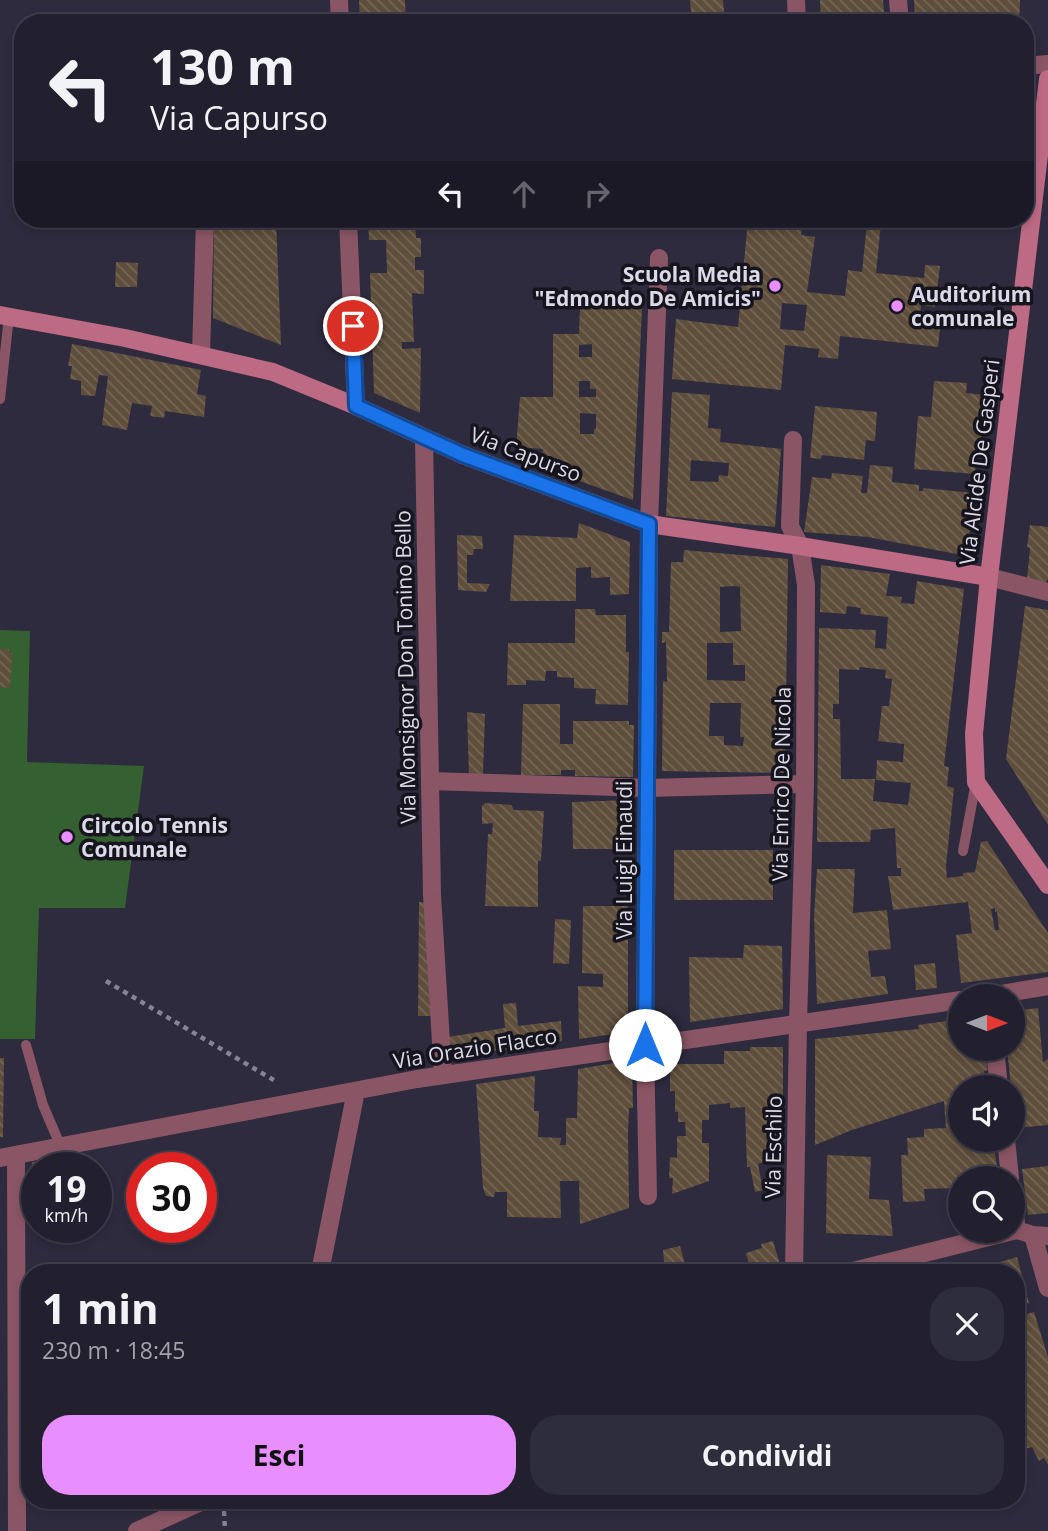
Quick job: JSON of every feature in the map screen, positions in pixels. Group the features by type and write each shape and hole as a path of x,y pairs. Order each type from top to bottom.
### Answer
{"street":[{"name":"Via Alcide De Gasperi","path":"1034,221 1044,142 1048,79"},
{"path":"201,354 205,228"},
{"path":"348,228 356,406"},
{"name":"Via Alcide De Gasperi","path":"976,782 974,734 989,577 1033,228"},
{"name":"Via Luigi Einaudi","path":"648,1196 645,1045 649,524 659,258"},
{"name":"Via Capurso","path":"5,315 201,354 273,372 356,406 424,439 649,524 800,545 989,577 1048,592"},
{"name":"Via Monsignor Don Tonino Bello","path":"424,439 432,895 443,1075"},
{"name":"Via Enrico De Nicola","path":"793,440 790,526 800,545 806,585 805,784 798,1023"},
{"path":"430,781 647,788 805,784"},
{"path":"976,782 1048,885"},
{"path":"1026,990 1048,986"},
{"name":"Via Orazio Flacco","path":"8,1157 443,1075 948,1002"},
{"name":"Via Eschilo","path":"794,1264 798,1023"},
{"path":"322,1264 356,1091"},
{"path":"8,1157 17,1531"},
{"path":"888,1264 1032,1234 1048,1289"},
{"path":"137,1531 185,1509"}],"lane":[{"path":"0,399 5,315"},
{"name":"Via Alcide De Gasperi","path":"963,851 976,782"},
{"path":"26,1045 43,1105 61,1147"}],"path":[{"path":"106,981 308,1100"}],"green space":[{"name":"Circolo Tennis Comunale","path":"0,630 30,631 27,762 144,766 125,908 39,908 35,1039 0,1039"}],"building":[{"path":"359,0 405,0 406,14 360,14"},
{"path":"690,0 723,0 724,14 691,14"},
{"path":"820,0 883,0 884,14 821,14"},
{"path":"914,0 1020,0 1019,14 915,14"},
{"path":"214,228 276,228 281,345 213,318"},
{"path":"368,228 415,228 416,238 421,238 421,257 415,257 415,270 424,270 424,294 412,293 414,342 402,342 402,349 421,348 420,413 374,393 370,273 387,273 386,240 369,240"},
{"path":"747,228 802,228 801,235 815,237 807,292 845,296 848,270 862,272 866,228 880,228 876,273 924,278 925,265 940,266 935,307 921,305 920,317 941,319 938,347 840,336 838,359 818,357 819,349 785,345 781,390 672,379 676,319 738,327","holes":["782,303 807,305 804,331 780,329"]},
{"path":"116,262 138,263 137,287 115,287"},
{"path":"580,305 642,309 633,500 540,467 543,449 516,447 520,397 553,397 553,334 579,334","holes":["592,344 592,357 579,357 579,345","579,381 590,381 590,389 596,389 596,397 579,397","580,413 596,414 594,434 580,434"]},
{"path":"72,344 201,370 197,394 206,396 204,417 165,411 164,418 150,416 152,406 132,403 127,430 102,425 108,376 99,375 95,396 81,395 81,381 70,379 72,366 68,366"},
{"path":"934,381 967,383 966,393 985,395 981,442 985,442 984,456 977,455 975,474 914,469 918,416 931,417"},
{"path":"672,392 710,395 708,428 721,429 720,442 781,449 775,527 666,516","holes":["691,460 729,463 728,476 719,475 718,482 690,481"]},
{"path":"815,406 877,412 875,441 866,440 864,460 822,455 821,459 810,458"},
{"path":"870,465 893,467 892,482 919,485 919,491 923,491 923,488 974,493 967,556 868,537 804,532 812,477 831,479 832,473 863,476 861,493 867,493"},
{"path":"579,523 630,542 629,594 610,595 610,577 591,578 591,567 576,568 576,601 510,601 514,535 577,538"},
{"path":"1030,525 1048,527 1048,579 1045,584 1027,579"},
{"path":"457,535 482,536 483,549 474,549 473,555 467,555 467,583 490,584 486,592 458,590"},
{"path":"684,550 788,559 785,773 662,771 663,681 667,682 666,642 662,643 662,632 669,632 671,562 683,562","holes":["720,587 740,587 741,631 720,632","707,643 733,643 733,665 745,665 745,681 707,680","710,703 741,703 740,737 744,737 743,746 724,745 724,736 709,736"]},
{"path":"821,565 890,574 886,596 902,597 901,603 914,604 917,581 964,589 944,766 949,767 947,786 954,788 947,878 975,872 981,842 987,841 1048,933 1048,972 961,983 956,935 972,933 968,902 893,910 888,876 901,876 901,868 897,868 895,828 871,830 870,842 817,842 819,628 876,630 875,648 886,649 888,617 860,614 861,608 847,606 846,614 820,612","holes":["860,667 886,670 885,678 892,679 889,706 882,706 878,741 904,744 903,762 877,760 876,780 911,783 908,805 873,801 875,779 841,779 840,719 833,719 833,704 839,704 839,669 859,670","995,908 995,912 997,911 999,930 995,930 991,909"]},
{"path":"1025,606 1048,610 1048,825 1006,759"},
{"path":"575,609 595,609 596,615 626,615 626,652 629,652 628,705 595,704 596,689 574,688 574,678 557,677 557,671 546,671 545,681 526,680 526,685 507,685 508,643 575,643"},
{"path":"0,649 9,649 9,653 12,653 10,688 0,687"},
{"path":"523,704 560,704 560,744 573,744 573,721 629,721 629,725 634,725 633,777 575,776 575,770 561,770 561,775 521,775"},
{"path":"467,712 485,714 483,774 469,775"},
{"path":"630,800 629,849 573,849 572,802"},
{"path":"485,803 511,805 514,810 544,811 541,861 538,861 538,907 485,906 488,834 492,834 493,823 482,824 482,806"},
{"path":"674,850 773,850 773,900 674,900"},
{"path":"817,869 855,869 853,913 887,910 891,949 868,951 871,977 885,976 888,994 817,1004 814,916"},
{"path":"419,902 435,903 436,1016 418,1016"},
{"path":"583,906 628,906 628,1032 579,1039 578,986 603,987 603,974 582,973"},
{"path":"555,919 571,920 569,964 553,963"},
{"path":"744,945 782,946 783,1009 690,1022 689,957 743,958"},
{"path":"935,963 937,988 916,990 914,965"},
{"path":"516,1003 518,1026 561,1021 562,1041 444,1058 441,1038 505,1028 503,1004"},
{"path":"1038,1008 1043,1062 1048,1059 1048,1125 1025,1127 1025,1075 1010,1075 1008,1061 1026,1060 1026,1009"},
{"path":"948,1021 948,1061 987,1061 988,1070 984,1071 984,1075 948,1075 948,1152 995,1152 997,1166 948,1166 948,1188 924,1189 925,1201 903,1202 901,1155 908,1155 907,1138 924,1137 924,1129 946,1128 944,1101 852,1130 815,1145 815,1039 919,1029 918,1025"},
{"path":"750,1047 783,1047 783,1155 758,1164 763,1190 755,1192 750,1167 747,1167 745,1107 730,1108 730,1103 709,1105 709,1120 702,1120 702,1143 709,1143 709,1181 672,1194 673,1178 669,1178 670,1157 677,1158 677,1136 686,1136 685,1122 678,1122 678,1112 675,1112 675,1091 670,1091 670,1064 724,1064 724,1051 750,1051"},
{"path":"0,1058 4,1058 3,1137 0,1137"},
{"path":"632,1060 633,1108 629,1108 628,1132 629,1208 580,1224 579,1181 560,1181 561,1218 507,1217 507,1192 495,1192 494,1197 486,1196 483,1188 476,1084 535,1076 534,1111 539,1111 538,1137 561,1138 560,1145 566,1145 566,1118 577,1118 578,1069"},
{"path":"827,1155 871,1157 869,1199 889,1200 893,1236 826,1233"},
{"path":"1048,1166 1048,1213 1028,1215 1025,1169"},
{"path":"773,1241 780,1264 749,1264 746,1253 762,1248 761,1244"},
{"path":"680,1246 685,1264 664,1264 663,1250"},
{"path":"1017,1257 1019,1264 994,1264"},
{"path":"1025,1288 1029,1303 1025,1304"},
{"path":"1034,1312 1048,1357 1048,1465 1044,1458 1039,1461 1032,1447 1025,1449 1025,1315"}],"place":[{"name":"Scuola Media \"Edmondo De Amicis\"","path":"775,286"},
{"name":"Auditorium comunale","path":"897,306"},
{"name":"Circolo Tennis Comunale","path":"67,837"}],"route":[{"path":"353,326 356,406 463,455 649,524 645,1045"}]}
